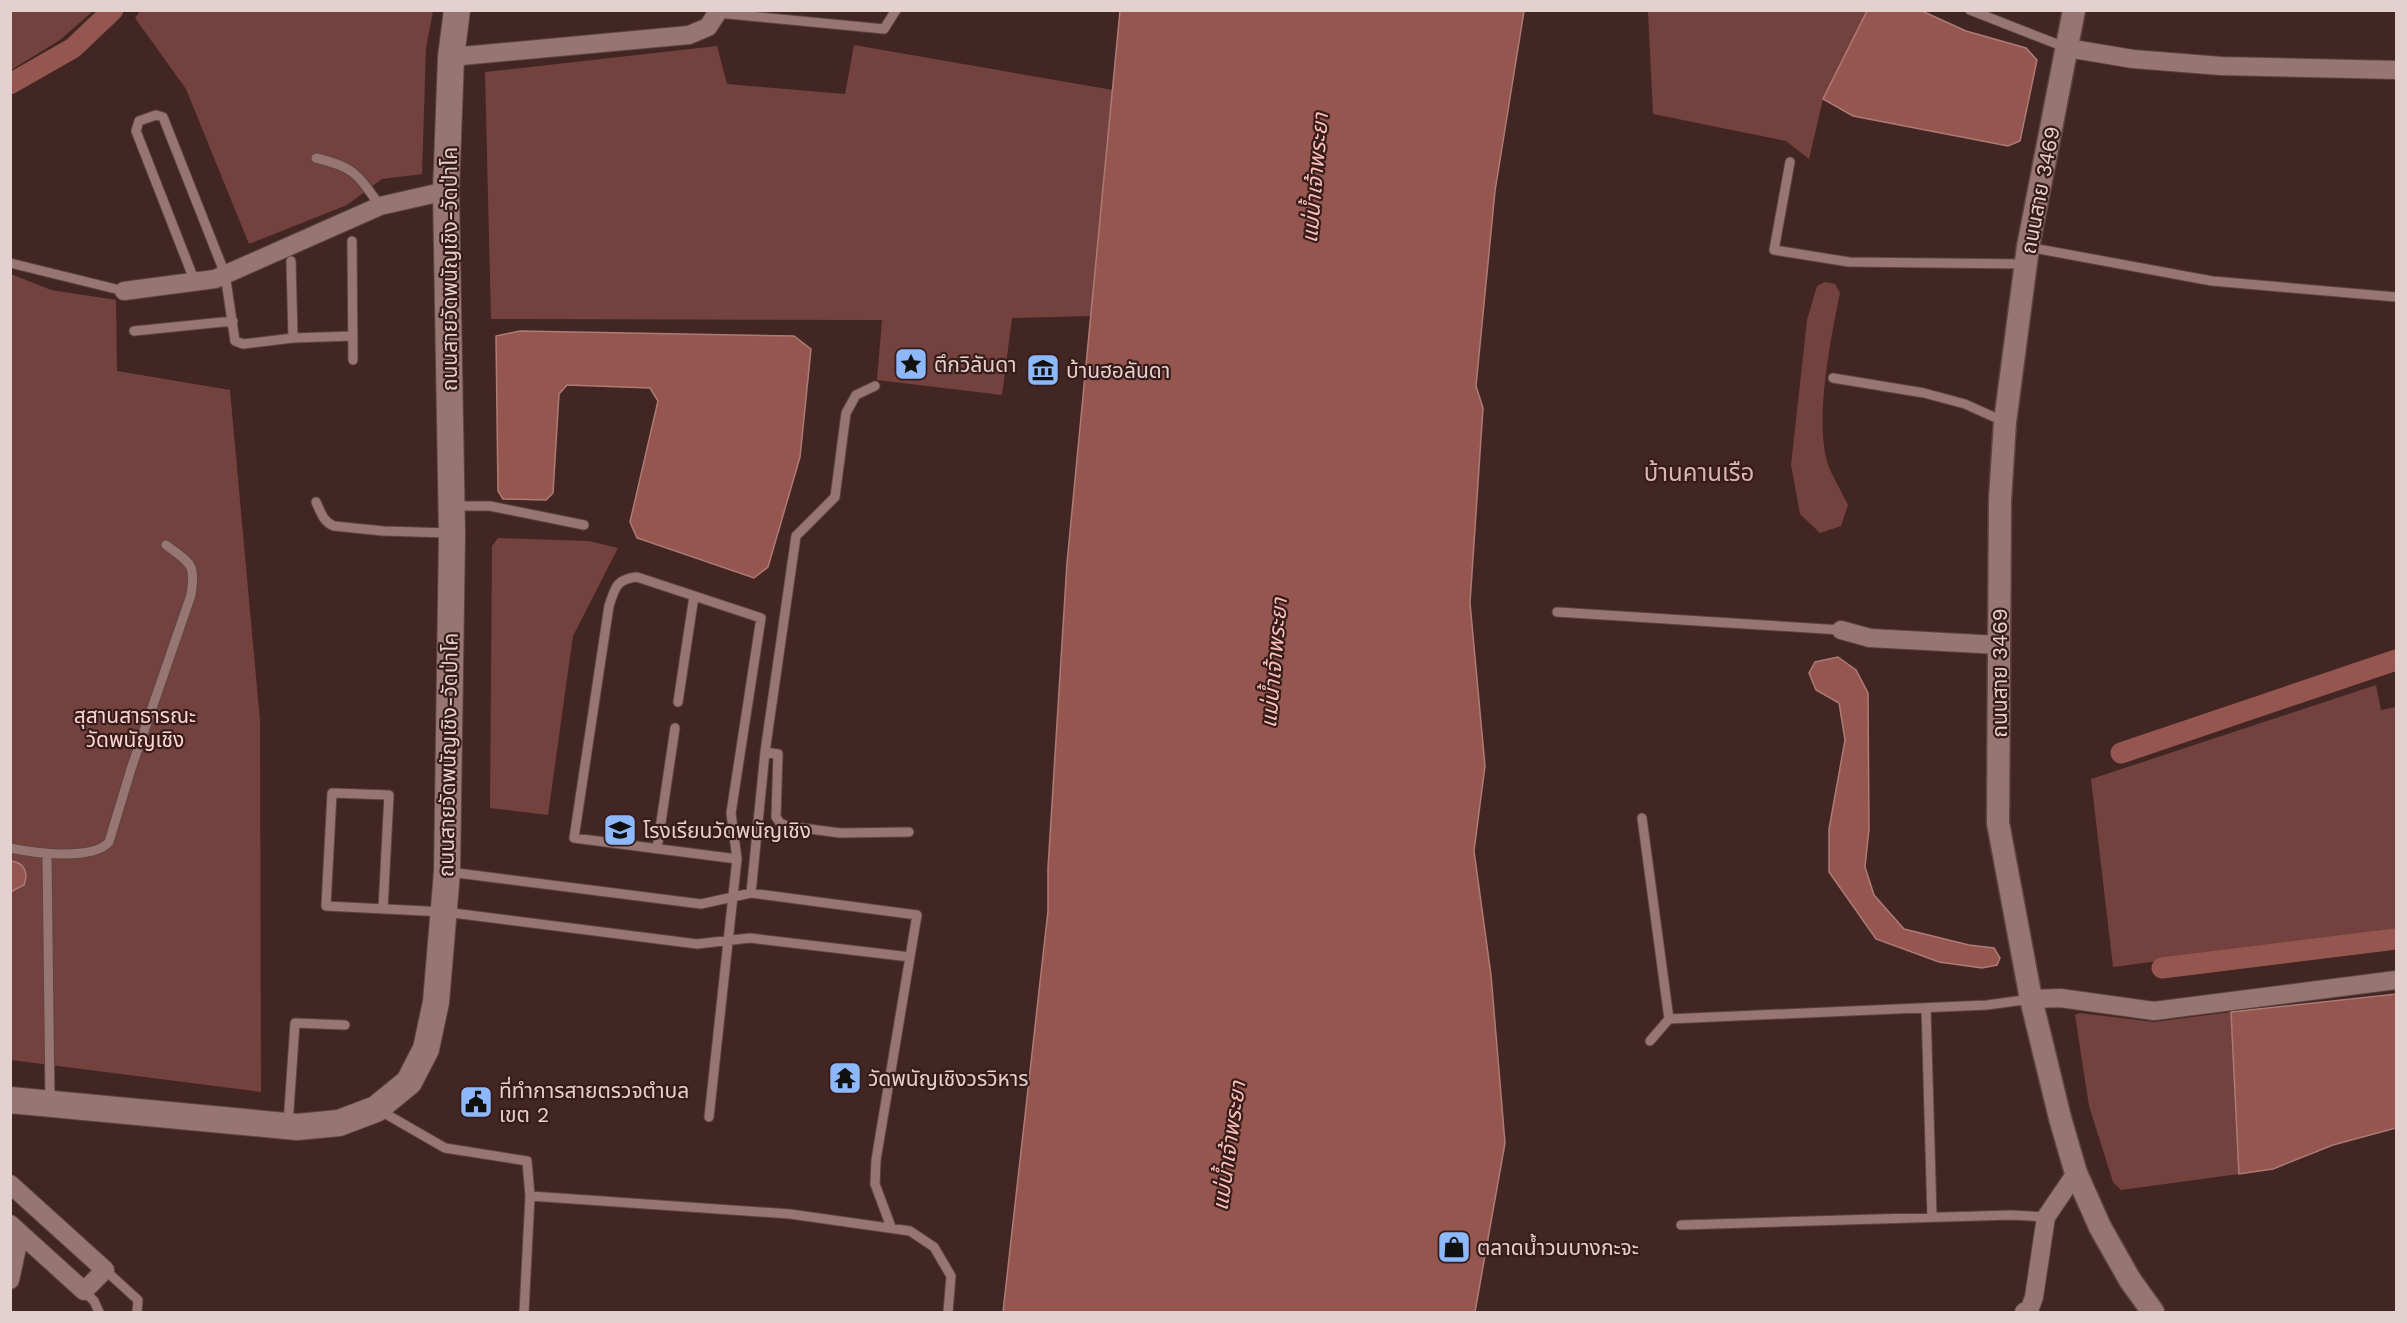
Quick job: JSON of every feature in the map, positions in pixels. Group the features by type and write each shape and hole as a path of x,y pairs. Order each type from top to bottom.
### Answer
{"main road":[{"name":"ถนนสายวัดพนัญเชิง-วัดป่าโค","path":"10,1100 50,1106 288,1127 339,1123 376,1109 409,1082 426,1049 436,1002 447,872 452,534 446,191 451,57 457,10"}],"street":[{"name":"ถนนสาย 3469","path":"2074,10 2027,255 2005,422 2000,500 1998,823 2031,999 2076,1173 2100,1227 2130,1280 2153,1312"},
{"path":"451,57 689,35 708,27 719,12"},
{"path":"2067,48 2133,58 2221,66 2397,70"},
{"path":"124,291 215,279 380,206 446,191"},
{"path":"1841,630 1870,638 1999,645"},
{"path":"2031,999 2060,998 2154,1011 2397,980"},
{"path":"2024,1312 2030,1308 2034,1297 2046,1217 2076,1173"},
{"path":"10,1184 105,1270 84,1291 15,1229"},
{"path":"10,1280 15,1229"}],"lane":[{"path":"719,12 884,29 896,10"},
{"path":"1970,10 2067,48"},
{"path":"195,282 136,131 139,121 156,115 163,117 225,274 235,341 238,343 353,336"},
{"path":"316,158 340,163 357,174 380,206"},
{"path":"1790,162 1774,250 1849,262 2027,255 2212,281 2397,297"},
{"path":"352,241 353,360"},
{"path":"291,261 293,338"},
{"path":"10,263 124,291"},
{"path":"134,331 233,321"},
{"path":"1833,378 1924,393 1965,404 2005,422"},
{"path":"751,893 765,752 796,536 835,497 846,413 856,395 875,386"},
{"path":"316,502 323,518 328,524 334,526 452,534"},
{"path":"451,506 490,506 584,525"},
{"path":"10,848 47,855 95,851 104,848 110,842 131,769 191,595 195,574 188,562 166,545"},
{"path":"709,1117 737,859 731,813 761,618 637,577 625,578 615,587 609,606 574,838 737,859"},
{"path":"678,702 694,596"},
{"path":"1557,612 1841,630"},
{"path":"657,849 675,728"},
{"path":"765,752 778,753 777,817 780,823 787,826 840,833 909,832"},
{"path":"383,909 389,795 332,793 326,906 383,909 445,912 697,944 750,938 910,957"},
{"path":"1642,818 1669,1019"},
{"path":"47,855 50,1106"},
{"path":"447,872 701,904 751,893 917,915 876,1160 875,1184 891,1227"},
{"path":"1650,1041 1669,1019 1987,1005 2031,999"},
{"path":"1926,1008 1932,1217"},
{"path":"288,1127 295,1023 345,1025"},
{"path":"376,1109 446,1148 527,1161 530,1196 524,1312"},
{"path":"530,1196 700,1205 790,1214 910,1231 934,1247 951,1276 948,1312"},
{"path":"1681,1225 2011,1215 2046,1217"},
{"path":"105,1270 138,1300 137,1312"},
{"path":"84,1291 94,1301 99,1312"}],"green space":[{"path":"11,10 93,11 60,40 11,70"},
{"path":"141,10 433,11 426,48 422,174 382,179 347,205 249,244 186,89 135,18"},
{"path":"1648,11 1867,11 1823,99 1809,159 1786,141 1653,114"},
{"path":"854,45 1113,90 1091,316 1012,318 1002,395 877,380 882,320 491,319 485,72 717,46 727,84 845,94"},
{"name":"สุสานสาธารณะ วัดพนัญเชิง","path":"11,274 51,290 116,300 117,371 230,390 260,721 261,1092 11,1060"},
{"path":"1825,282 1835,284 1840,293 1825,381 1823,429 1825,450 1831,472 1848,505 1841,526 1820,533 1800,514 1791,465 1807,320 1817,286"},
{"path":"498,538 589,541 618,548 573,636 548,815 490,808 492,546"},
{"path":"2376,685 2381,710 2396,707 2396,930 2113,967 2091,779"},
{"path":"2231,1012 2239,1174 2121,1190 2113,1182 2089,1106 2075,1015 2080,1013 2154,1022"}],"water":[{"name":"แม่น้ำเจ้าพระยา","path":"1120,11 1524,11 1495,191 1476,386 1483,408 1470,603 1485,766 1474,851 1491,975 1505,1143 1475,1312 1003,1312 1048,911 1048,868 1067,563"},
{"path":"1867,11 1922,11 1966,31 2026,48 2037,60 2020,141 2008,146 1853,116 1823,99"},
{"path":"520,331 794,336 811,349 800,457 768,567 754,578 637,538 630,522 658,401 650,388 567,385 559,394 553,493 546,500 503,499 498,491 496,336"},
{"path":"1838,657 1856,670 1868,693 1869,829 1865,867 1874,895 1904,929 1969,945 1994,948 2000,958 1997,965 1982,968 1939,962 1876,939 1829,872 1829,829 1845,740 1839,703 1816,690 1809,673 1815,662"},
{"path":"10,861 19,863 24,868 26,876 24,885 12,891 11,890"},
{"path":"2396,994 2396,1128 2333,1145 2273,1169 2239,1174 2231,1012"}],"waterway":[{"path":"10,84 73,48 113,10"},
{"path":"2121,753 2396,660"},
{"path":"2162,968 2396,939"}],"place":[{"name":"ตึกวิลันดา","path":"911,364"},
{"name":"บ้านฮอลันดา","path":"1043,370"},
{"name":"โรงเรียนวัดพนัญเชิง","path":"620,830"},
{"name":"วัดพนัญเชิงวรวิหาร","path":"845,1078"},
{"name":"ที่ทำการสายตรวจตำบล เขต 2","path":"476,1102"},
{"name":"ตลาดน้ำวนบางกะจะ","path":"1454,1247"}],"district":[{"name":"บ้านคานเรือ","path":"1699,473"}]}
